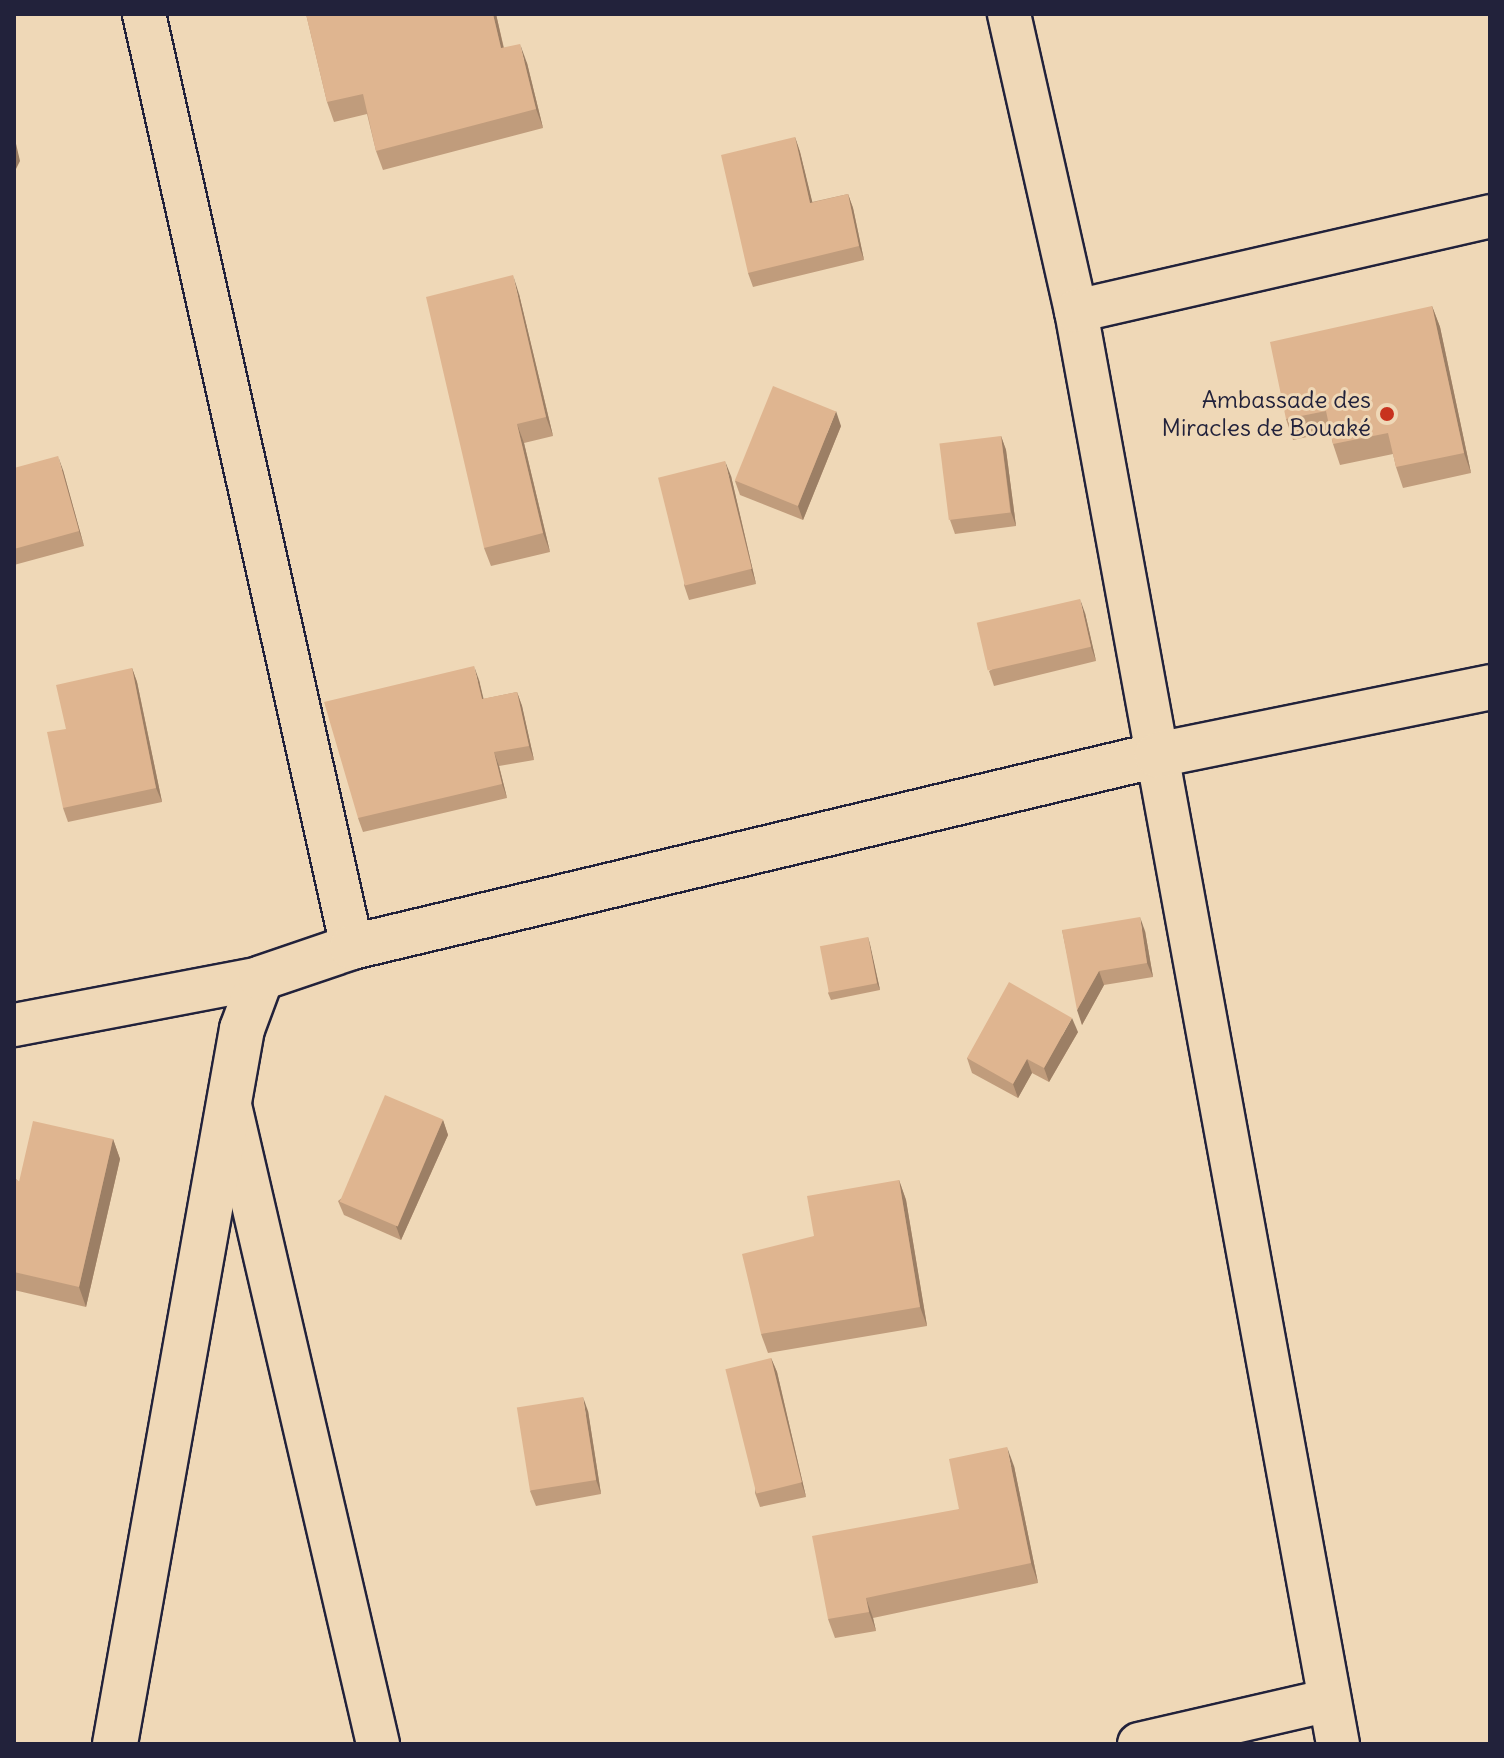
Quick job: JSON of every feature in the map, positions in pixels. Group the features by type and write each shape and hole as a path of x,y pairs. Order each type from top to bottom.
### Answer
{"street":[{"path":"144,14 352,947"},
{"path":"1009,14 1076,311 1338,1744"},
{"path":"1076,311 1490,216"},
{"path":"14,1025 261,978 352,947 1157,755 1490,687"},
{"path":"115,1744 229,1100 261,978"},
{"path":"229,1100 378,1744"},
{"path":"1139,1744 1329,1700"}],"building":[{"path":"306,14 493,14 501,48 520,44 536,109 376,151 363,94 327,102"},
{"path":"795,137 810,203 848,194 859,246 748,273 721,155"},
{"path":"513,275 546,417 517,424 543,533 484,548 426,297"},
{"path":"1432,306 1464,453 1396,467 1388,433 1333,444 1326,411 1286,419 1270,342"},
{"path":"773,386 836,411 798,506 735,481"},
{"path":"1001,436 1010,512 949,520 939,444"},
{"path":"58,456 79,531 14,549 14,468"},
{"path":"725,461 752,569 685,585 658,478"},
{"path":"1080,599 1091,647 988,671 977,623"},
{"path":"474,666 482,699 517,692 529,746 494,752 502,784 358,818 324,702"},
{"path":"132,668 156,788 63,808 47,732 66,729 56,685"},
{"path":"1140,917 1147,963 1099,971 1077,1010 1062,930"},
{"path":"868,937 877,983 829,992 820,946"},
{"path":"1009,982 1072,1018 1044,1068 1027,1059 1013,1084 967,1058"},
{"path":"385,1095 443,1120 398,1226 340,1202"},
{"path":"33,1121 113,1139 79,1287 14,1272 14,1177 19,1182"},
{"path":"899,1180 920,1307 761,1334 742,1254 814,1236 807,1196"},
{"path":"771,1358 802,1482 756,1494 725,1369"},
{"path":"583,1397 596,1480 530,1490 517,1407"},
{"path":"1007,1447 1031,1563 866,1598 869,1612 828,1619 812,1536 959,1509 949,1459"}],"place":[{"name":"Ambassade des Miracles de Bouaké","path":"1387,414"}]}
